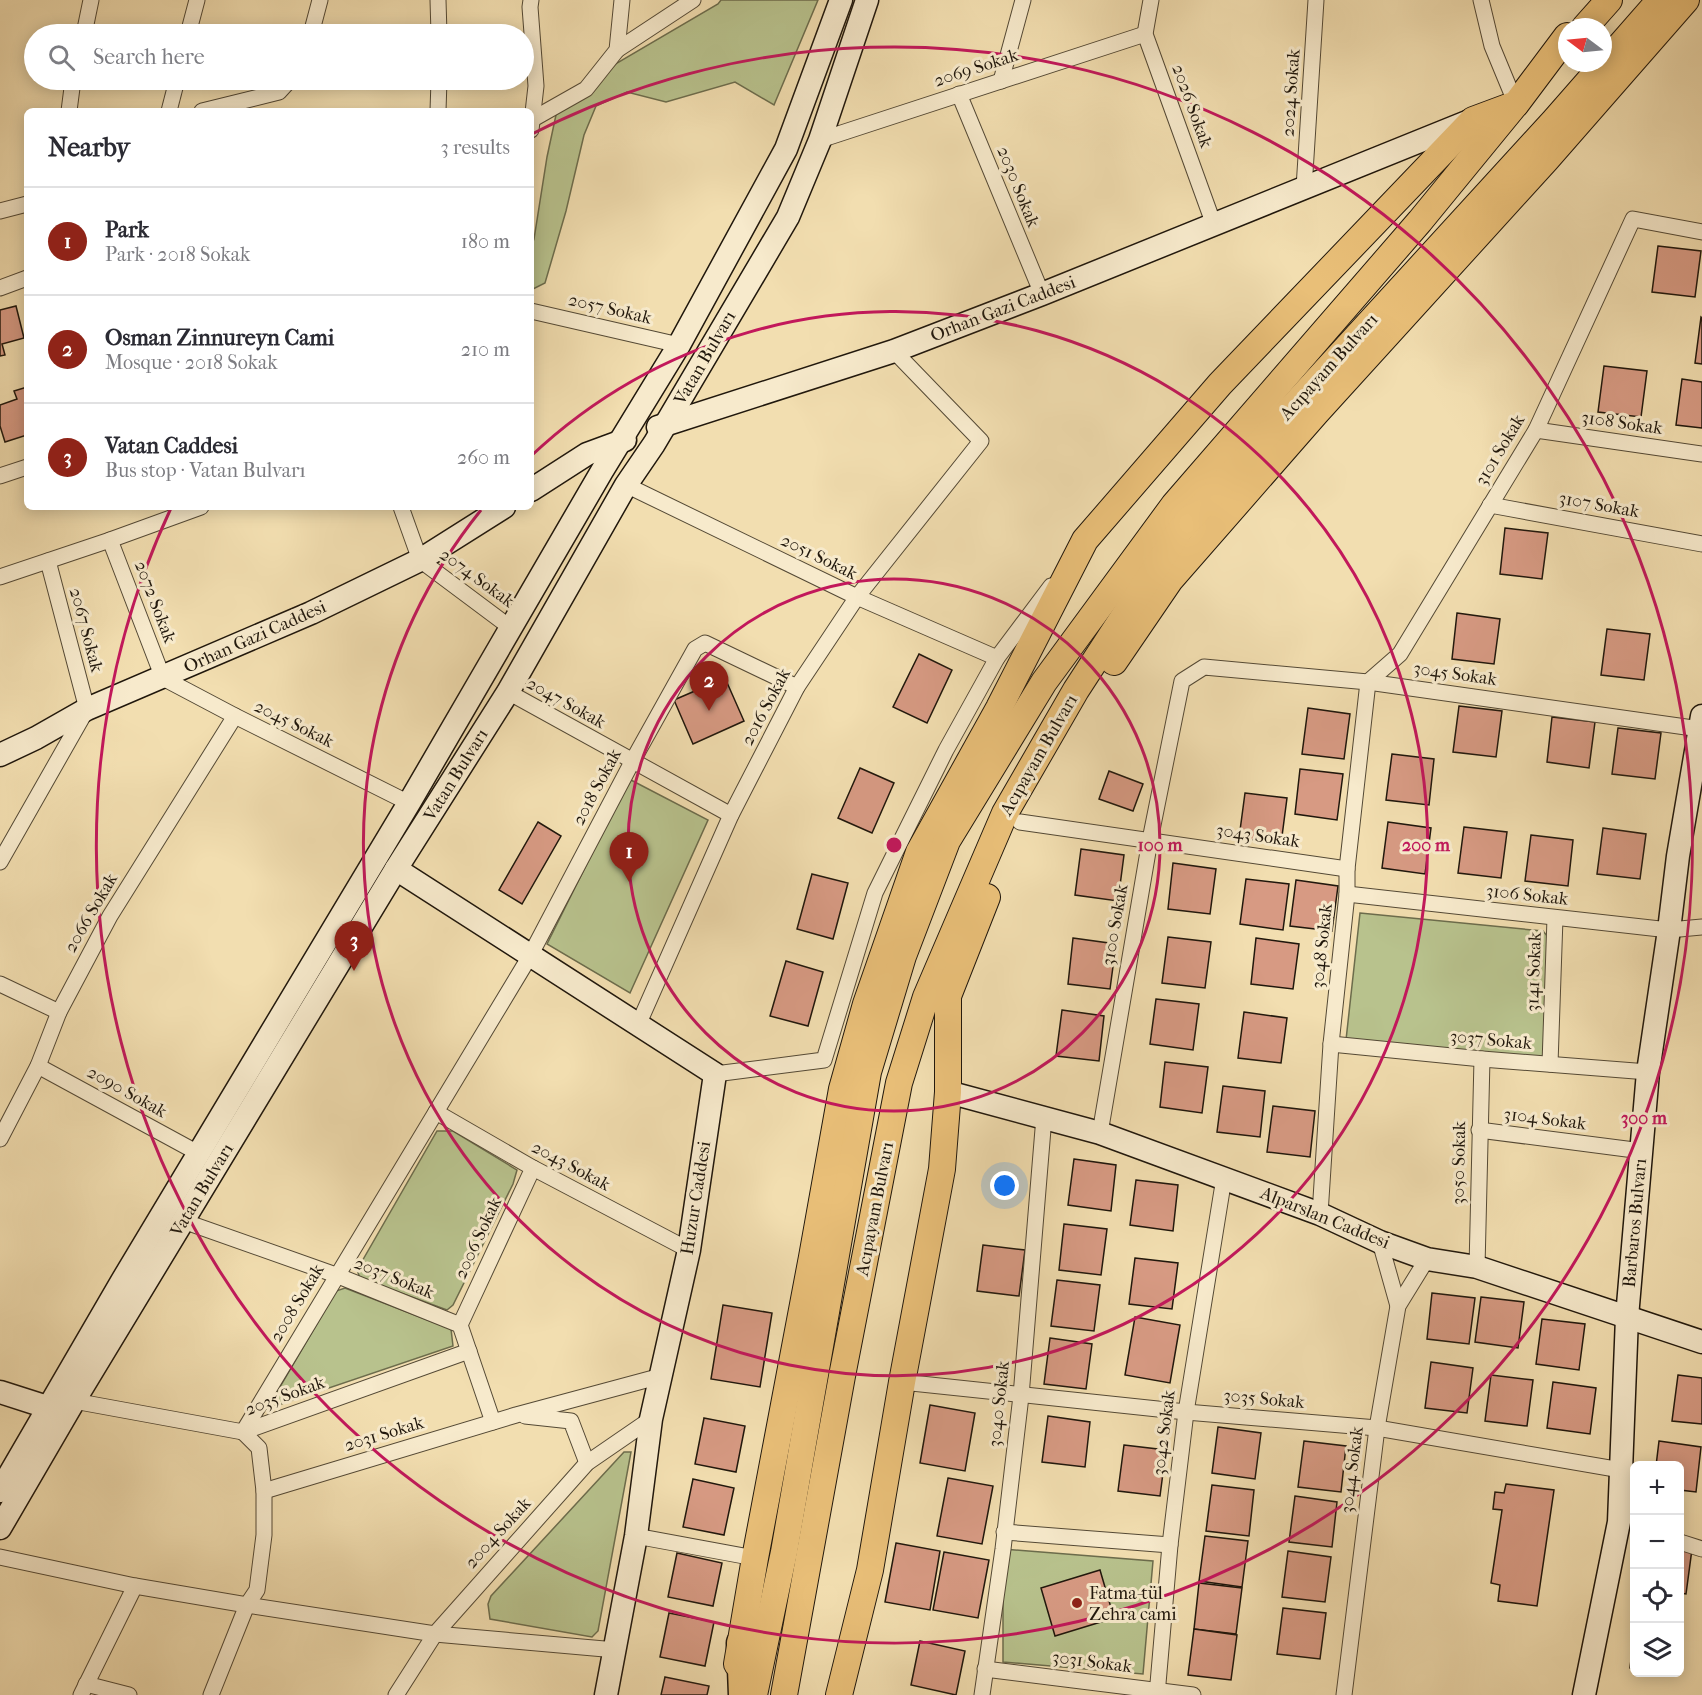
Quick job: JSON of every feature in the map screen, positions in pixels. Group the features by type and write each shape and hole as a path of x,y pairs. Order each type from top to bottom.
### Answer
{"highway":[{"path":"741,1643 743,1695"}],"main road":[{"path":"1581,18 1594,0"},
{"path":"1593,18 1609,0"},
{"name":"Acıpayam Bulvarı","path":"784,1695 842,1376 900,1083 926,997 1005,813 1076,690 1180,530 1554,121 1660,0"},
{"path":"839,1695 870,1570 942,1169 948,1092 948,996 1003,856 1088,701 1170,580 1686,0"},
{"path":"732,1695 755,1558 842,1089 866,1004 920,852 999,708 1085,540 1220,384 1473,120 1516,104 1558,48"},
{"name":"Acıpayam Bulvarı","path":"754,1695 784,1552 868,1072 903,957 947,841 1044,682 1174,505 1420,221 1516,104 1558,57"}],"street":[{"path":"86,24 91,0"},
{"path":"191,24 197,0"},
{"path":"314,24 320,0"},
{"path":"438,0 439,24"},
{"path":"531,0 531,24"},
{"path":"617,50 621,0"},
{"path":"534,124 586,89 617,50 693,0"},
{"name":"Vatan Bulvarı","path":"0,1491 47,1407 409,803 620,442 680,345 786,150 841,0"},
{"name":"Vatan Bulvarı","path":"0,1528 74,1401 396,869 508,693 626,485 665,424 788,217 820,140 867,0"},
{"path":"1001,81 1023,0"},
{"name":"2026 Sokak","path":"1151,0 1145,34 1214,225"},
{"name":"2024 Sokak","path":"1304,188 1316,0"},
{"path":"1481,0 1492,46 1516,104"},
{"name":"2069 Sokak","path":"820,140 1145,34"},
{"path":"534,60 536,86 534,108"},
{"path":"69,108 72,90"},
{"path":"170,108 174,90"},
{"path":"214,108 281,90"},
{"path":"438,108 439,90"},
{"name":"2030 Sokak","path":"959,94 1042,294"},
{"name":"Orhan Gazi Caddesi","path":"534,487 587,454 665,424 894,351 1042,294 1473,120"},
{"path":"0,211 24,205"},
{"name":"3101 Sokak","path":"1368,681 1400,654 1536,430 1633,219 1702,232"},
{"path":"0,288 24,279"},
{"name":"2057 Sokak","path":"534,312 680,345"},
{"name":"2016 Sokak","path":"639,1023 731,816 797,687 857,597 981,441 894,351"},
{"name":"3108 Sokak","path":"1536,430 1702,454"},
{"path":"0,476 24,468"},
{"name":"2051 Sokak","path":"626,485 857,597 997,658"},
{"name":"3107 Sokak","path":"1490,505 1702,544"},
{"path":"0,577 193,510"},
{"path":"402,510 420,560"},
{"name":"Orhan Gazi Caddesi","path":"0,755 87,709 311,613 420,560 499,510"},
{"name":"2072 Sokak","path":"110,540 163,678"},
{"path":"396,869 716,1074 824,1060 875,893 946,750 997,658 1085,540"},
{"name":"2074 Sokak","path":"420,560 511,628"},
{"name":"2067 Sokak","path":"48,561 87,709"},
{"name":"2018 Sokak","path":"530,956 632,762 695,649 705,643 797,687"},
{"name":"3045 Sokak","path":"1204,667 1368,681 1701,723"},
{"name":"3100 Sokak","path":"1100,1132 1150,840 1182,681 1204,667"},
{"name":"2045 Sokak","path":"163,678 409,803"},
{"name":"3048 Sokak","path":"1320,1214 1331,1044 1347,894 1347,869 1368,681"},
{"name":"2047 Sokak","path":"508,693 731,816"},
{"path":"0,862 87,709"},
{"name":"2066 Sokak","path":"0,1138 38,1066 59,1012 110,916 235,716"},
{"name":"Barbaros Bulvarı","path":"1584,1695 1627,1524 1621,1470 1627,1317 1648,1072 1670,930 1678,856 1701,723"},
{"name":"3043 Sokak","path":"1020,822 1347,869"},
{"name":"3106 Sokak","path":"1347,894 1670,930 1702,927"},
{"name":"3141 Sokak","path":"1550,1064 1555,918"},
{"name":"2008 Sokak","path":"243,1432 530,956"},
{"path":"0,984 59,1012"},
{"name":"3037 Sokak","path":"1331,1044 1648,1072"},
{"name":"3050 Sokak","path":"1477,1267 1482,1059"},
{"name":"2090 Sokak","path":"38,1066 198,1153"},
{"name":"Huzur Caddesi","path":"606,1695 636,1536 651,1419 689,1250 716,1074"},
{"name":"Alparslan Caddesi","path":"948,1092 1100,1132 1320,1214 1380,1242 1427,1259 1477,1267 1702,1342"},
{"name":"2043 Sokak","path":"436,1112 533,1168 689,1250"},
{"name":"3040 Sokak","path":"982,1695 1003,1549 1021,1395 1044,1117"},
{"name":"3104 Sokak","path":"1479,1130 1642,1150"},
{"name":"2006 Sokak","path":"459,1325 533,1168"},
{"name":"3042 Sokak","path":"1157,1693 1170,1545 1186,1412 1224,1178"},
{"name":"2037 Sokak","path":"183,1221 336,1275 459,1325"},
{"path":"1380,1242 1398,1306"},
{"name":"3044 Sokak","path":"1344,1695 1377,1428 1398,1306 1427,1259"},
{"path":"459,1325 493,1422"},
{"name":"2035 Sokak","path":"74,1401 243,1432 469,1351"},
{"name":"2031 Sokak","path":"264,1491 516,1415 661,1376"},
{"name":"3035 Sokak","path":"902,1382 1186,1412 1377,1428 1621,1470"},
{"path":"0,1392 47,1407"},
{"path":"516,1415 570,1421 587,1463"},
{"name":"2004 Sokak","path":"396,1695 435,1634 587,1463 651,1419"},
{"path":"211,1695 247,1605 257,1590 264,1535 264,1491 259,1448 243,1432"},
{"path":"1004,1532 1170,1545"},
{"path":"636,1536 755,1558"},
{"path":"1684,1543 1702,1549"},
{"path":"0,1557 135,1586 435,1634 616,1650"},
{"path":"129,1695 83,1690 135,1586"},
{"name":"3031 Sokak","path":"985,1669 1157,1693 1193,1695"}],"green space":[{"path":"721,0 818,0 774,105 735,82 666,102 627,92 596,106 584,135 566,211 545,283 534,288 534,239 556,115 617,63 718,4"},
{"path":"629,779 708,820 630,993 547,944"},
{"path":"1360,913 1543,931 1548,937 1543,1058 1346,1040"},
{"path":"437,1131 453,1131 517,1170 513,1184 453,1305 447,1310 360,1278 357,1270"},
{"path":"345,1288 451,1329 453,1346 267,1409 336,1291"},
{"path":"624,1452 631,1452 598,1631 592,1637 490,1619 488,1604 491,1596"},
{"path":"1003,1549 1153,1561 1143,1674 1003,1662"}],"building":[{"path":"1658,246 1701,251 1695,297 1652,292"},
{"path":"16,306 24,338 2,344 5,355 0,356 0,310"},
{"path":"1702,318 1702,364 1695,363"},
{"path":"1604,366 1647,371 1641,417 1598,412"},
{"path":"1682,379 1702,382 1702,428 1676,425"},
{"path":"24,388 24,436 5,442 0,426 0,405 17,399 14,391"},
{"path":"1505,528 1548,533 1542,579 1500,574"},
{"path":"1457,613 1500,619 1494,664 1452,659"},
{"path":"1607,629 1650,634 1644,680 1601,675"},
{"path":"919,654 952,670 927,723 893,707"},
{"path":"725,678 744,721 693,744 674,700"},
{"path":"1459,706 1502,711 1496,757 1453,752"},
{"path":"1308,708 1350,714 1344,759 1302,754"},
{"path":"1552,717 1595,722 1589,768 1547,762"},
{"path":"1618,728 1661,733 1655,779 1612,774"},
{"path":"1392,754 1434,759 1429,805 1386,800"},
{"path":"860,768 894,783 872,833 838,818"},
{"path":"1300,769 1343,774 1337,820 1295,814"},
{"path":"1109,771 1143,784 1133,811 1099,799"},
{"path":"1245,793 1287,798 1281,844 1239,838"},
{"path":"538,822 561,836 522,904 499,890"},
{"path":"1388,822 1431,828 1425,874 1382,868"},
{"path":"1464,827 1507,832 1501,878 1458,873"},
{"path":"1603,828 1646,834 1640,879 1597,874"},
{"path":"1531,835 1573,840 1568,886 1525,881"},
{"path":"1081,849 1124,855 1118,901 1075,895"},
{"path":"1173,863 1216,869 1210,914 1168,909"},
{"path":"812,874 848,883 833,939 797,929"},
{"path":"1246,879 1289,884 1283,930 1240,924"},
{"path":"1296,880 1338,886 1332,931 1290,926"},
{"path":"1168,937 1211,942 1205,988 1162,983"},
{"path":"1073,938 1116,944 1110,989 1068,984"},
{"path":"1256,938 1299,944 1293,989 1251,984"},
{"path":"786,961 823,972 808,1026 770,1016"},
{"path":"1156,999 1199,1004 1193,1050 1150,1044"},
{"path":"1062,1010 1104,1016 1099,1061 1056,1056"},
{"path":"1244,1012 1287,1018 1281,1063 1238,1058"},
{"path":"1165,1062 1208,1067 1202,1113 1160,1107"},
{"path":"1223,1086 1265,1091 1260,1137 1217,1132"},
{"path":"1273,1106 1315,1111 1310,1157 1267,1152"},
{"path":"1074,1159 1116,1165 1111,1211 1068,1205"},
{"path":"1136,1180 1178,1185 1173,1231 1130,1225"},
{"path":"1064,1224 1107,1229 1101,1275 1059,1270"},
{"path":"983,1245 1025,1250 1019,1296 977,1291"},
{"path":"1135,1258 1178,1263 1172,1309 1129,1304"},
{"path":"1057,1280 1100,1285 1094,1331 1051,1326"},
{"path":"1432,1293 1475,1298 1469,1344 1427,1339"},
{"path":"1481,1297 1524,1302 1518,1348 1475,1342"},
{"path":"723,1305 772,1313 760,1387 711,1379"},
{"path":"1135,1317 1180,1325 1170,1383 1125,1375"},
{"path":"1542,1319 1585,1324 1579,1370 1536,1364"},
{"path":"1050,1338 1092,1344 1086,1389 1044,1384"},
{"path":"1431,1362 1473,1368 1467,1413 1425,1408"},
{"path":"1491,1375 1533,1380 1527,1426 1485,1421"},
{"path":"1678,1375 1702,1378 1702,1424 1672,1421"},
{"path":"1553,1382 1596,1388 1590,1434 1547,1428"},
{"path":"930,1405 975,1413 965,1471 920,1463"},
{"path":"1048,1416 1090,1422 1085,1467 1042,1462"},
{"path":"704,1418 745,1426 736,1472 695,1464"},
{"path":"1218,1427 1261,1433 1255,1479 1212,1473"},
{"path":"1304,1441 1346,1446 1341,1492 1298,1487"},
{"path":"1659,1441 1701,1447 1696,1492 1684,1490 1684,1461 1657,1461"},
{"path":"1124,1445 1166,1450 1160,1496 1118,1491"},
{"path":"948,1478 993,1486 982,1544 937,1536"},
{"path":"693,1479 734,1488 724,1535 683,1527"},
{"path":"1506,1484 1554,1490 1537,1606 1498,1601 1500,1585 1491,1583 1502,1510 1493,1509 1495,1492 1504,1493"},
{"path":"1212,1485 1254,1490 1249,1536 1206,1531"},
{"path":"1295,1496 1337,1502 1332,1547 1289,1542"},
{"path":"1205,1536 1248,1541 1242,1587 1199,1581"},
{"path":"896,1543 940,1551 930,1610 885,1602"},
{"path":"1684,1548 1692,1549 1686,1594 1684,1594"},
{"path":"1288,1551 1331,1557 1325,1602 1282,1597"},
{"path":"944,1552 989,1560 978,1618 933,1610"},
{"path":"677,1553 722,1563 713,1606 668,1597"},
{"name":"Fatma-tül Zehra cami","path":"1100,1570 1114,1618 1055,1636 1041,1588"},
{"path":"1199,1583 1242,1588 1236,1634 1194,1629"},
{"path":"1283,1608 1326,1613 1320,1659 1277,1654"},
{"path":"669,1613 714,1622 705,1666 660,1657"},
{"path":"1194,1629 1237,1635 1231,1680 1188,1675"},
{"path":"920,1641 965,1651 956,1695 911,1685"},
{"path":"665,1677 709,1686 707,1695 661,1695"}],"place":[{"name":"Osman Zinnureyn Cami","path":"709,711"},
{"name":"Park","path":"629,882"},
{"name":"Vatan Caddesi","path":"354,971"},
{"name":"Fatma-tül Zehra cami","path":"1077,1603"}]}
